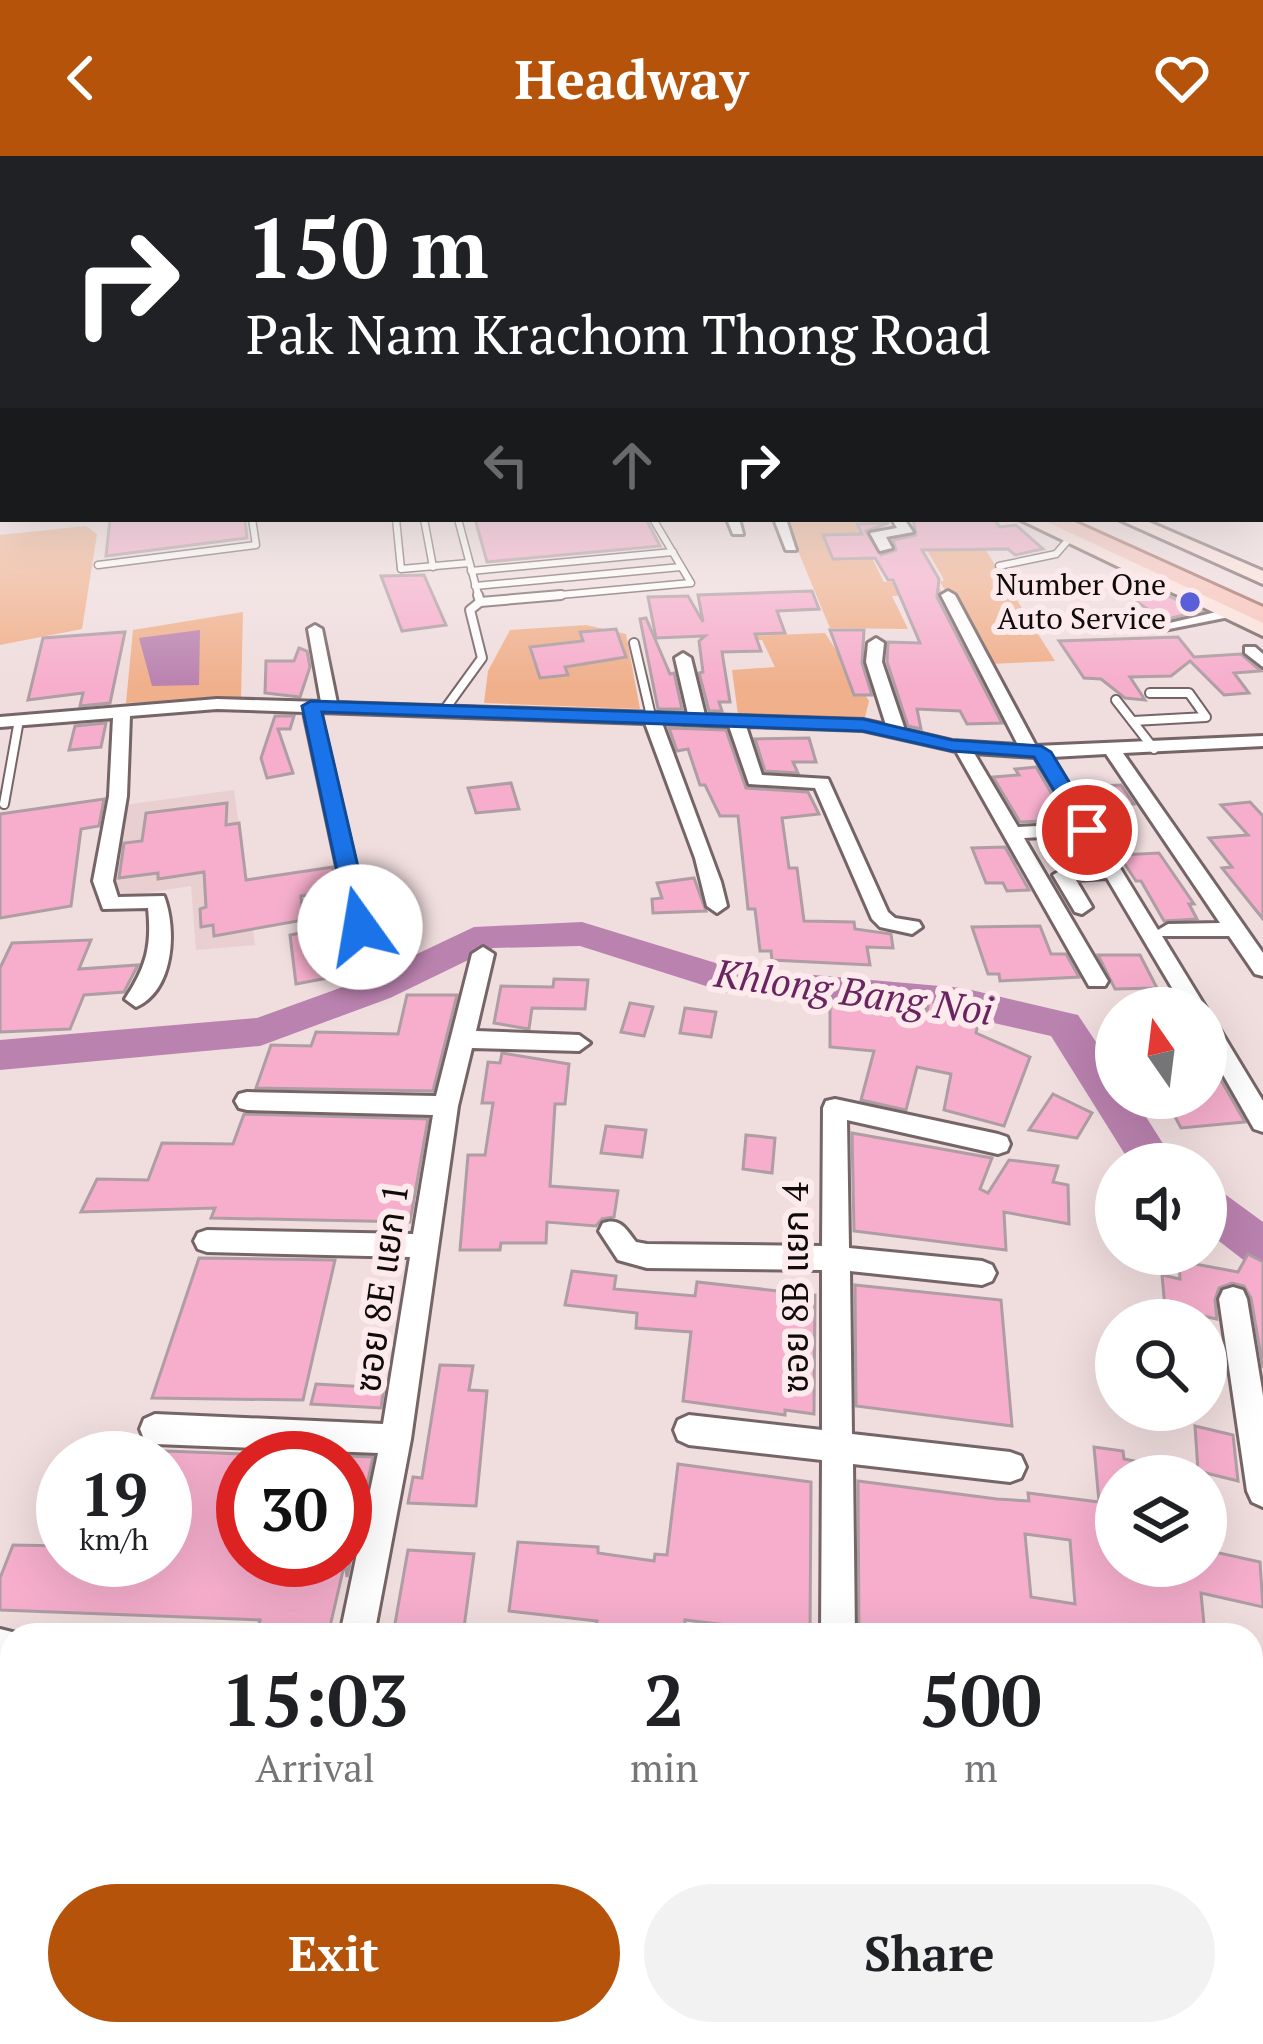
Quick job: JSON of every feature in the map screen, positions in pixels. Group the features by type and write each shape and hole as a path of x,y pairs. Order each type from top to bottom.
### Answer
{"main road":[{"path":"1034,522 1263,630"},
{"path":"1059,522 1263,616"},
{"path":"1107,522 1263,585"},
{"path":"1132,522 1263,585"}],"street":[{"path":"781,522 791,547"},
{"path":"885,548 878,533 906,532 900,522"},
{"path":"948,595 1036,752 1182,987"},
{"path":"1164,626 1229,613"},
{"path":"315,628 321,706 360,927"},
{"path":"876,643 874,662 897,732"},
{"path":"683,658 698,720"},
{"path":"9,721 217,704 863,725 962,746 1036,752 1263,741"},
{"path":"122,710 118,796 103,881 110,904 157,901 162,944 156,975 136,999"},
{"path":"735,719 755,780 822,783 848,837 872,910 884,922 911,927"},
{"path":"652,720 670,779 707,856 717,906"},
{"path":"962,746 1096,981"},
{"path":"1113,751 1263,969"},
{"path":"1011,833 1087,830"},
{"path":"1082,907 1063,875 1114,872"},
{"path":"1168,932 1235,929"},
{"name":"ซอย 8E แยก 1","path":"359,1623 396,1439 446,1106 483,954"},
{"path":"464,1039 580,1043"},
{"path":"1227,1061 1263,1122"},
{"path":"247,1101 446,1106"},
{"name":"ซอย 8B แยก 4","path":"838,1623 835,1108 998,1144"},
{"path":"612,1231 628,1252 647,1256 835,1258 982,1273"},
{"path":"207,1240 422,1246"},
{"path":"1233,1299 1263,1492"},
{"path":"155,1429 396,1439"},
{"path":"689,1430 1010,1467"}],"lane":[{"path":"98,565 256,545 253,522"},
{"path":"397,522 400,569 673,553"},
{"path":"425,522 434,567"},
{"path":"459,522 480,602"},
{"path":"445,709 482,658 470,610 480,602 691,583 655,522"},
{"path":"999,566 1056,554 1069,538"},
{"path":"476,586 681,567"},
{"path":"634,643 652,720"},
{"path":"1133,722 1206,718 1189,693 1150,693"},
{"path":"1116,700 1154,748"},
{"path":"4,804 9,721"}],"shaded area":[{"path":"786,522 854,522 884,582 937,582 942,593 892,596 908,629 830,628"},
{"path":"86,526 97,534 82,629 0,645 0,535"},
{"path":"972,528 1055,661 990,664 940,582 944,580 916,531"},
{"path":"243,612 241,699 126,703 133,630"},
{"path":"586,625 626,634 640,709 484,703 488,671 510,630"},
{"path":"200,630 199,685 152,686 139,638"},
{"path":"825,633 869,701 864,721 738,715 732,670 775,667 762,640 722,637"},
{"path":"234,790 255,945 196,950 191,886 126,896 111,886 124,805"}],"building":[{"path":"110,522 245,522 247,538 106,556"},
{"path":"476,522 648,522 660,546 487,562"},
{"path":"914,522 996,522 1000,527 1016,525 1043,549 1015,555 1008,549 922,550 939,579 937,597 1002,723 967,724 960,711 917,709 921,729 908,726 887,662 888,642 920,643 893,580 888,580 875,558 833,559 823,535 862,534 857,524 889,523 866,531 881,555 896,550 893,540 916,535"},
{"path":"424,575 446,625 402,631 381,576"},
{"path":"1131,578 1200,611 1164,620 1110,584"},
{"path":"812,591 819,609 777,611 785,633 755,634 761,651 722,652 730,702 719,702 722,711 709,711 699,673 703,672 699,641 705,636 656,638 648,597 688,596 703,622 698,595"},
{"path":"646,618 670,674 674,673 682,709 658,709 640,619"},
{"path":"616,629 626,657 565,667 568,675 540,678 530,647 583,641 580,632"},
{"path":"830,630 864,630 862,663 872,695 854,695"},
{"path":"125,632 110,703 80,706 83,693 28,700 43,638"},
{"path":"1178,637 1194,657 1241,654 1261,671 1234,673 1249,693 1224,695 1190,661 1171,676 1130,677 1145,700 1125,698 1101,679 1084,678 1059,641"},
{"path":"299,648 307,651 310,667 300,697 265,693 266,661 294,661"},
{"path":"275,716 294,716 290,729 278,729 293,773 267,778 261,758"},
{"path":"106,723 101,747 69,750 75,726"},
{"path":"669,728 726,730 746,788 808,792 819,814 782,818 789,868 797,868 804,921 854,922 855,929 891,934 893,948 867,947 870,965 772,960 771,951 760,951 755,909 748,909 738,816 720,816 705,785 700,785 688,749 677,751"},
{"path":"809,738 816,762 793,762 798,773 765,771 755,739"},
{"path":"1036,767 1067,820 1020,822 993,777 1019,775 1015,769"},
{"path":"511,783 519,809 476,813 468,788"},
{"path":"1121,785 1134,804 1088,807 1076,787"},
{"path":"104,799 99,826 81,829 71,906 0,918 0,814"},
{"path":"1250,802 1263,816 1263,919 1222,868 1232,867 1209,838 1248,835 1221,805"},
{"path":"227,803 226,825 239,823 246,880 333,867 336,891 301,896 303,920 214,936 213,925 201,927 200,909 206,907 204,872 158,879 158,873 119,878 124,843 142,841 146,813"},
{"path":"1005,847 1029,890 1007,891 1003,883 986,883 972,848"},
{"path":"1159,853 1194,904 1189,904 1197,919 1164,921 1119,855"},
{"path":"694,878 706,911 653,913 652,899 662,898 657,883"},
{"path":"1040,926 1051,954 1066,954 1079,977 1000,981 999,974 988,974 972,927"},
{"path":"336,927 344,975 296,984 290,935"},
{"path":"91,940 79,969 138,965 124,992 84,995 70,1029 0,1032 0,968 12,943"},
{"path":"1098,955 1140,955 1156,987 1114,987"},
{"path":"554,979 588,980 585,1009 532,1008 529,1029 494,1023 501,986 553,987"},
{"path":"407,995 457,995 433,1091 256,1088 271,1045 311,1046 316,1032 398,1034"},
{"path":"929,1001 981,1011 976,1033 1030,1057 1004,1126 944,1110 951,1074 917,1067 906,1110 861,1100 874,1051 830,1047 830,1003 927,1011"},
{"path":"630,1003 653,1007 644,1036 621,1032"},
{"path":"685,1008 716,1012 711,1037 680,1033"},
{"path":"502,1053 569,1064 565,1104 555,1104 550,1186 618,1191 614,1217 596,1226 547,1222 546,1243 501,1243 500,1250 460,1250 468,1155 485,1155 493,1103 482,1103 488,1062 500,1063"},
{"path":"1227,1091 1245,1122 1181,1128 1176,1119 1227,1119"},
{"path":"1053,1094 1092,1113 1077,1138 1029,1130"},
{"path":"244,1114 428,1119 410,1222 211,1218 215,1208 81,1212 97,1179 148,1180 162,1143 233,1144"},
{"path":"606,1126 646,1130 642,1157 601,1153"},
{"path":"852,1133 992,1158 980,1189 988,1193 1009,1160 1058,1166 1053,1182 1068,1185 1069,1224 1004,1212 1006,1250 854,1231"},
{"path":"746,1135 775,1138 772,1173 743,1169"},
{"path":"1248,1254 1263,1262 1263,1368 1251,1298 1244,1286 1232,1283 1219,1288 1215,1299 1164,1299 1162,1275 1180,1279 1180,1275 1238,1272"},
{"path":"199,1258 335,1260 303,1400 152,1398"},
{"path":"572,1271 616,1276 614,1289 695,1296 697,1282 815,1295 814,1414 785,1410 785,1415 683,1401 691,1332 636,1328 637,1313 565,1305"},
{"path":"855,1285 1001,1300 1012,1426 856,1406"},
{"path":"440,1365 473,1366 469,1390 487,1391 476,1506 408,1503 413,1477 422,1478"},
{"path":"316,1384 384,1388 381,1408 311,1404"},
{"path":"1195,1431 1233,1435 1238,1481 1227,1478 1227,1455 1197,1455"},
{"path":"1094,1447 1123,1451 1124,1455 1095,1458"},
{"path":"192,1452 216,1453 216,1587 339,1587 331,1623 0,1610 0,1578 13,1545 36,1545 36,1587 192,1587"},
{"path":"678,1464 811,1482 810,1623 597,1623 509,1611 518,1542 598,1547 598,1553 654,1561 655,1554 667,1555"},
{"path":"858,1481 1029,1501 1028,1493 1095,1501 1095,1587 1227,1587 1227,1555 1260,1562 1263,1607 1201,1593 1204,1623 859,1623","holes":["1025,1534 1070,1540 1075,1604 1031,1597"]},
{"path":"408,1550 474,1554 465,1623 395,1623"}],"waterway":[{"name":"Khlong Bang Noi","path":"0,1055 260,1032 376,989 487,936 582,934 731,981 963,1002 1064,1025 1140,1143"},
{"name":"Khlong Bang Noi","path":"1227,1221 1263,1248"}],"place":[{"name":"Number One Auto Service","path":"1190,602"}],"route":[{"path":"360,927 311,706 863,725 952,746 1041,752 1087,830"}]}
